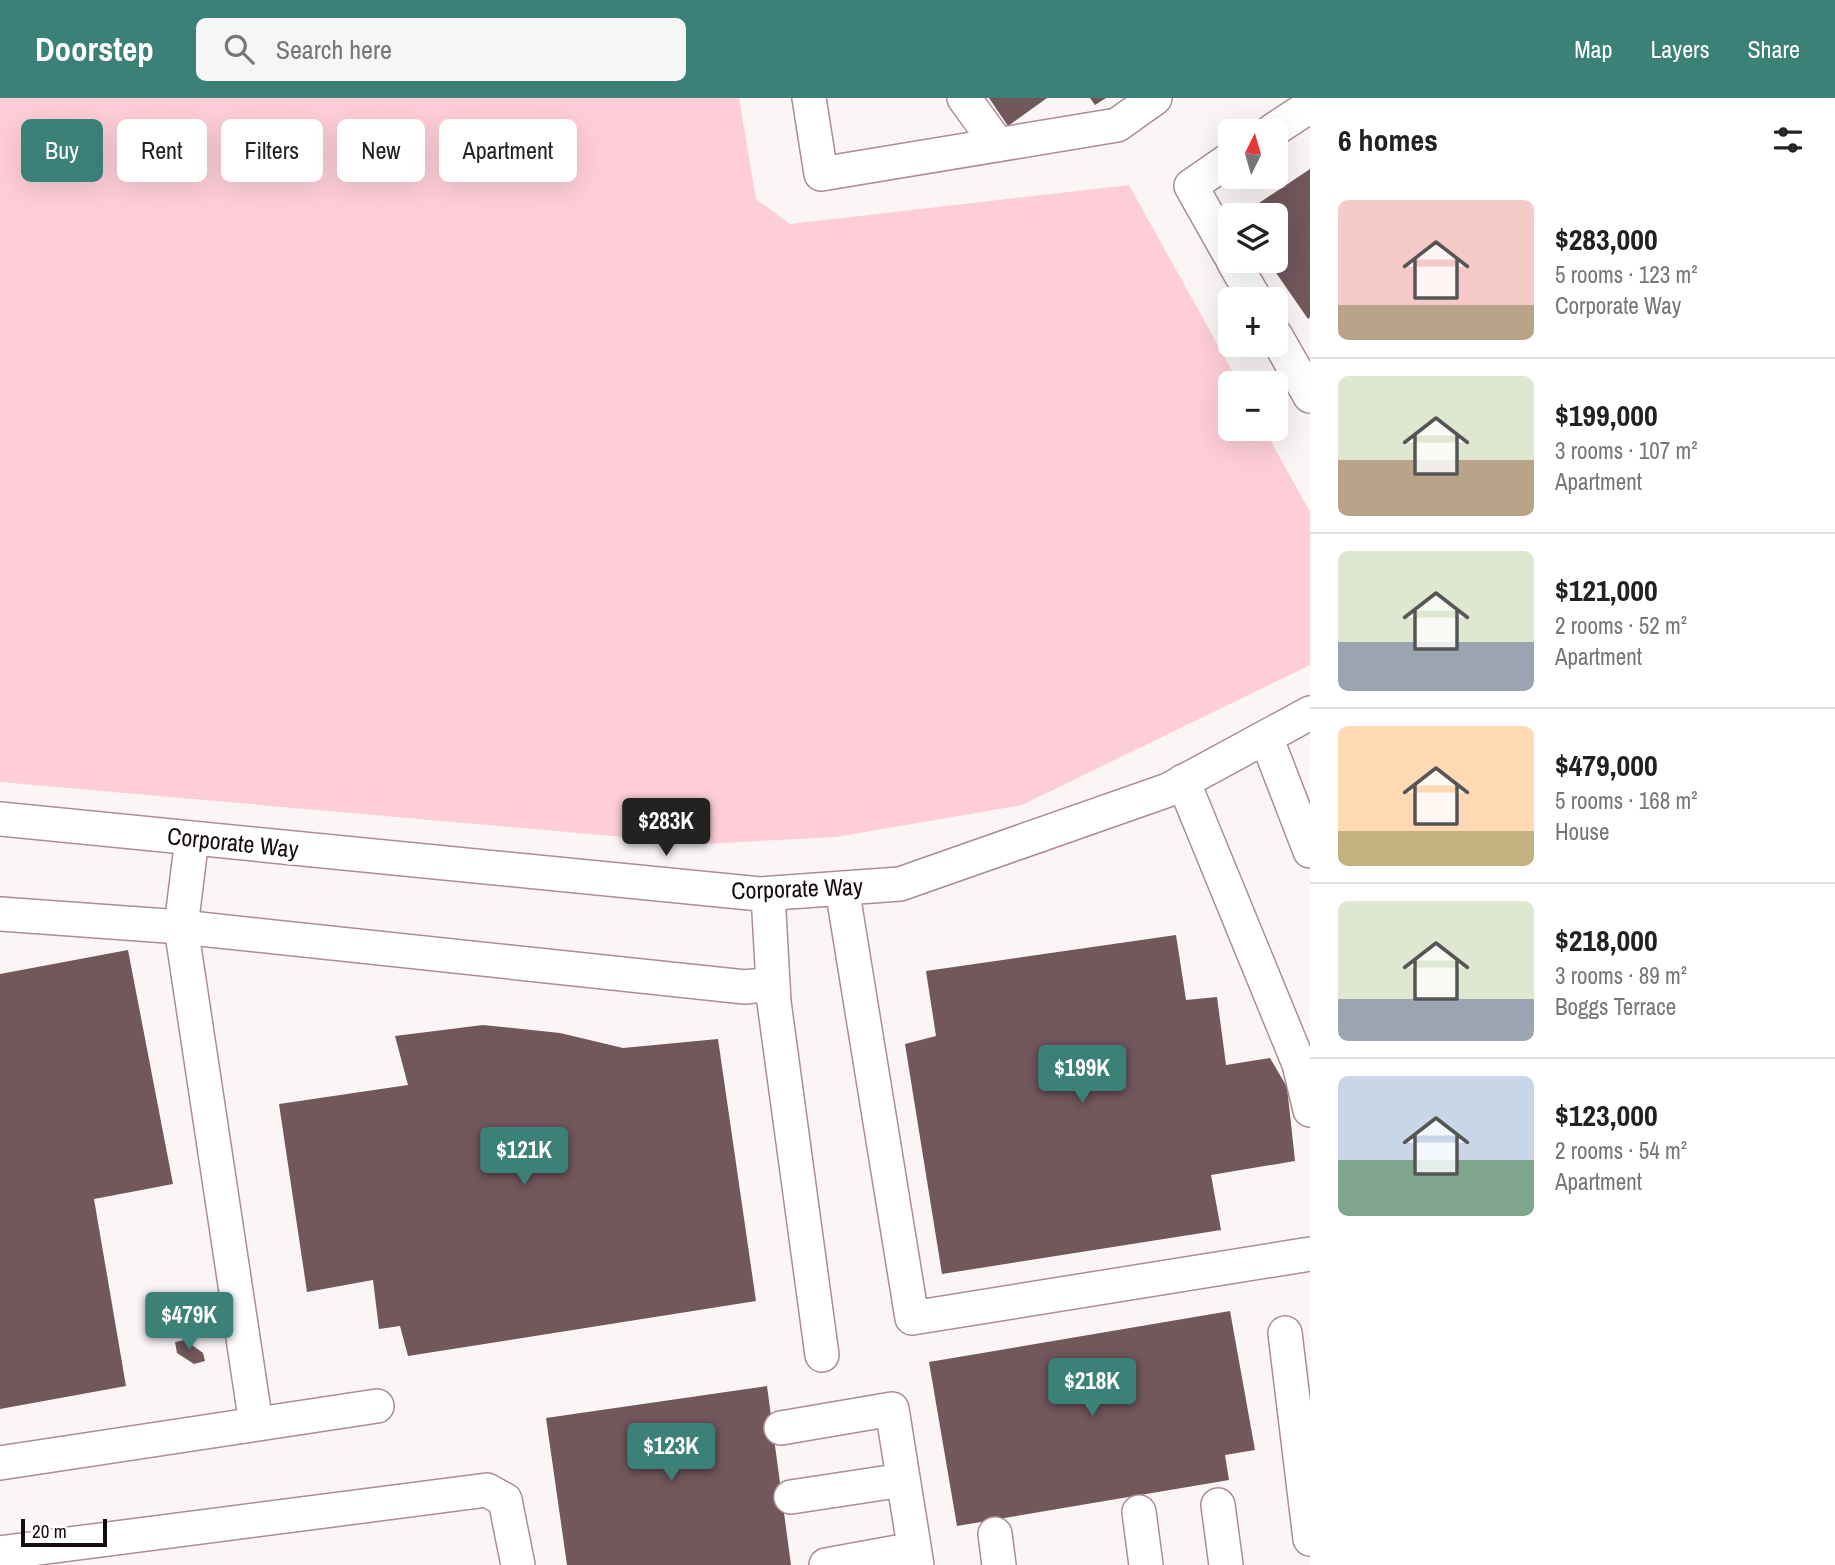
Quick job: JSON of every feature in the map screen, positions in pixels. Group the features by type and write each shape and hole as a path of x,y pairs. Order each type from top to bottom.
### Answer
{"street":[{"path":"808,98 821,174 1117,125 1155,98"},
{"path":"964,98 998,145"},
{"path":"1288,120 1310,106"},
{"path":"1218,167 1191,186 1218,234"},
{"path":"1288,352 1305,375"},
{"name":"Corporate Way","path":"0,825 192,838 768,894 900,884 1168,790 1310,713"},
{"path":"1266,737 1310,851"},
{"path":"1183,781 1299,1064 1310,1110"},
{"path":"192,838 181,927 256,1424"},
{"path":"842,888 912,1318 1310,1254"},
{"path":"768,894 773,984 822,1355"},
{"path":"0,914 181,927 745,986 773,984"},
{"path":"1285,1333 1310,1539"},
{"path":"0,1464 377,1405"},
{"path":"781,1428 892,1409 915,1557 826,1565"},
{"path":"791,1497 903,1480"},
{"path":"0,1553 487,1490 505,1500 518,1565"},
{"path":"1217,1506 1226,1565"},
{"path":"1139,1512 1146,1565"}],"shaded area":[{"path":"0,98 739,98 756,199 790,224 1129,185 1218,345 1218,357 1225,357 1232,371 1218,371 1218,441 1271,441 1310,512 1310,665 1022,805 836,837 702,844 0,782"}],"building":[{"path":"989,98 1047,98 1008,126"},
{"path":"1090,98 1106,98 1095,105"},
{"path":"1310,169 1308,319 1276,273 1288,273 1288,203 1259,203 1280,189 1288,189 1288,184"},
{"path":"1176,935 1186,1000 1217,997 1226,1065 1270,1058 1287,1087 1295,1161 1211,1175 1221,1230 942,1274 905,1044 936,1036 926,971"},
{"path":"128,950 173,1184 94,1199 126,1386 0,1409 0,974"},
{"path":"483,1025 560,1033 623,1048 718,1039 756,1301 408,1356 400,1326 379,1329 373,1280 307,1292 279,1104 408,1085 395,1036"},
{"path":"1230,1311 1255,1450 1225,1455 1229,1480 957,1526 929,1362"},
{"path":"185,1340 203,1353 205,1361 194,1364 177,1353 175,1342"},
{"path":"767,1386 791,1565 567,1565 546,1418"}]}
